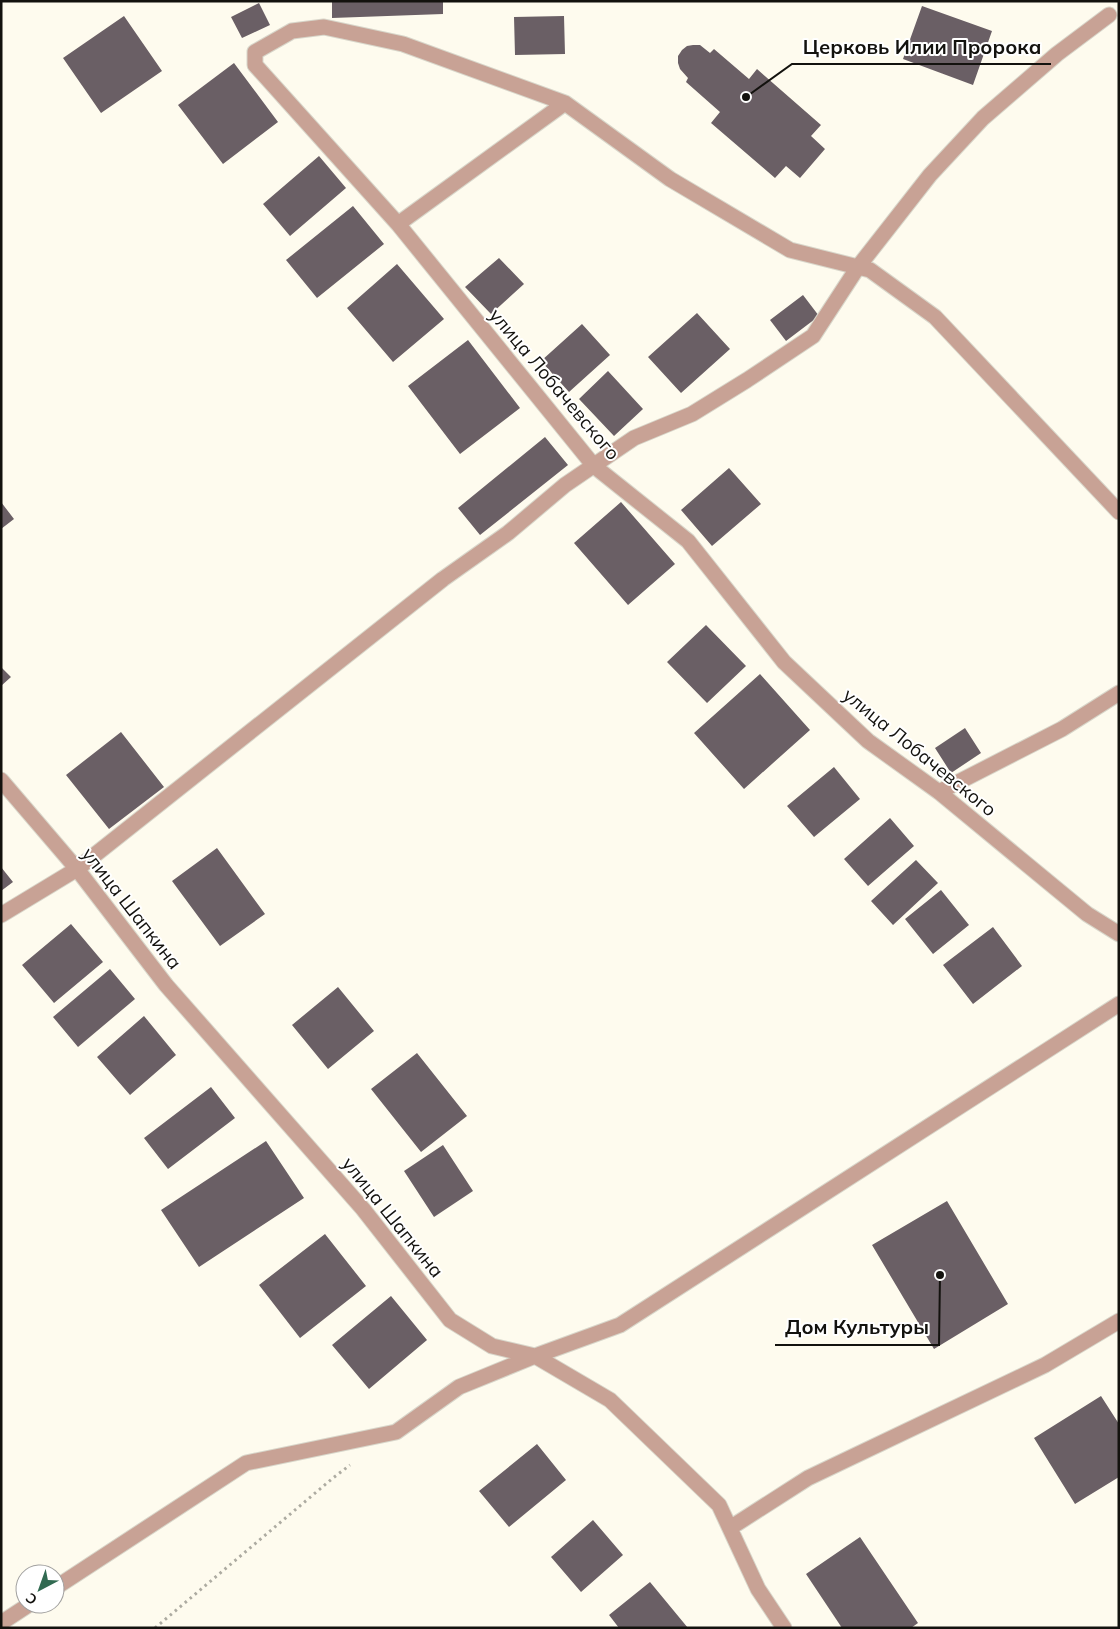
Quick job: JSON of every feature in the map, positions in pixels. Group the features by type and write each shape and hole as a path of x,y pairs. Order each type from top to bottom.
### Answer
{"street":[{"path":"1,916 77,869 443,579 508,534 565,484 634,438 692,414 813,336 858,267 930,175 983,118 1058,54 1108,15"},
{"name":"улица Лобачевского","path":"565,103 403,44 324,27 292,31 255,52 255,65 398,224 594,466 688,541 784,662 868,741 939,792 1087,914 1119,934"},
{"path":"398,224 565,103 670,179 790,250 870,270 935,317 1119,512"},
{"path":"939,792 1062,729 1119,692"},
{"name":"улица Шапкина","path":"1,780 77,869 166,985 364,1209 450,1320 492,1346 536,1356 610,1400 719,1506 758,1589 784,1628"},
{"path":"65,1581 246,1462 396,1432 459,1387 620,1325 1119,1004"},
{"path":"730,1528 808,1478 1045,1365 1119,1321"},
{"path":"1,1623 15,1614"}],"path":[{"path":"155,1628 333,1478 357,1460"}],"building":[{"path":"332,1 443,1 443,14 332,18"},
{"path":"259,3 270,25 242,38 231,17"},
{"path":"922,6 992,31 973,85 903,59"},
{"path":"124,16 162,71 101,113 63,58"},
{"path":"564,16 565,54 515,55 514,17"},
{"path":"700,45 710,53 714,49 749,79 757,69 821,125 811,136 825,149 800,178 786,166 775,178 711,123 720,112 686,82 688,78 680,69 678,63 678,56 682,50 687,46"},
{"path":"234,63 278,122 223,164 178,105"},
{"path":"319,156 346,188 290,236 263,204"},
{"path":"353,206 384,244 317,298 286,260"},
{"path":"499,258 524,284 491,314 465,287"},
{"path":"397,264 444,319 393,362 347,308"},
{"path":"803,295 819,316 786,341 770,320"},
{"path":"697,313 730,349 681,393 648,357"},
{"path":"582,324 610,355 569,392 541,361"},
{"path":"468,340 520,408 460,454 408,386"},
{"path":"608,371 643,409 614,436 579,399"},
{"path":"545,437 568,465 480,535 458,508"},
{"path":"729,468 761,504 712,546 681,510"},
{"path":"1,502 14,519 1,529"},
{"path":"621,502 675,564 628,605 574,543"},
{"path":"706,625 746,666 707,703 667,662"},
{"path":"1,667 11,677 1,686"},
{"path":"760,674 810,730 744,789 694,733"},
{"path":"965,728 981,753 951,773 935,748"},
{"path":"121,732 164,787 109,829 66,775"},
{"path":"834,767 860,799 814,837 787,806"},
{"path":"890,818 914,846 868,886 844,859"},
{"path":"217,848 265,914 220,946 172,881"},
{"path":"916,860 938,883 893,925 871,901"},
{"path":"1,867 13,882 1,891"},
{"path":"941,890 969,925 933,954 905,919"},
{"path":"71,924 103,962 54,1003 22,965"},
{"path":"993,927 1022,966 973,1004 943,965"},
{"path":"110,969 135,999 78,1047 53,1017"},
{"path":"338,987 374,1031 328,1069 292,1025"},
{"path":"144,1016 176,1055 130,1095 97,1057"},
{"path":"417,1053 467,1116 421,1152 371,1089"},
{"path":"211,1087 235,1118 168,1169 144,1138"},
{"path":"266,1141 304,1198 199,1267 161,1210"},
{"path":"443,1145 473,1191 434,1217 404,1171"},
{"path":"947,1201 1008,1304 934,1349 872,1245"},
{"path":"325,1234 366,1286 300,1338 259,1285"},
{"path":"391,1296 427,1340 369,1389 332,1345"},
{"path":"1101,1396 1119,1424 1119,1477 1075,1504 1034,1438"},
{"path":"537,1444 566,1480 509,1527 479,1491"},
{"path":"593,1520 623,1555 581,1592 551,1557"},
{"path":"860,1537 918,1623 911,1628 842,1628 806,1574"},
{"path":"650,1582 688,1628 619,1628 609,1615"}],"place":[{"name":"Церковь Илии Пророка","path":"746,97"},
{"name":"Дом Культуры","path":"940,1275"}]}
